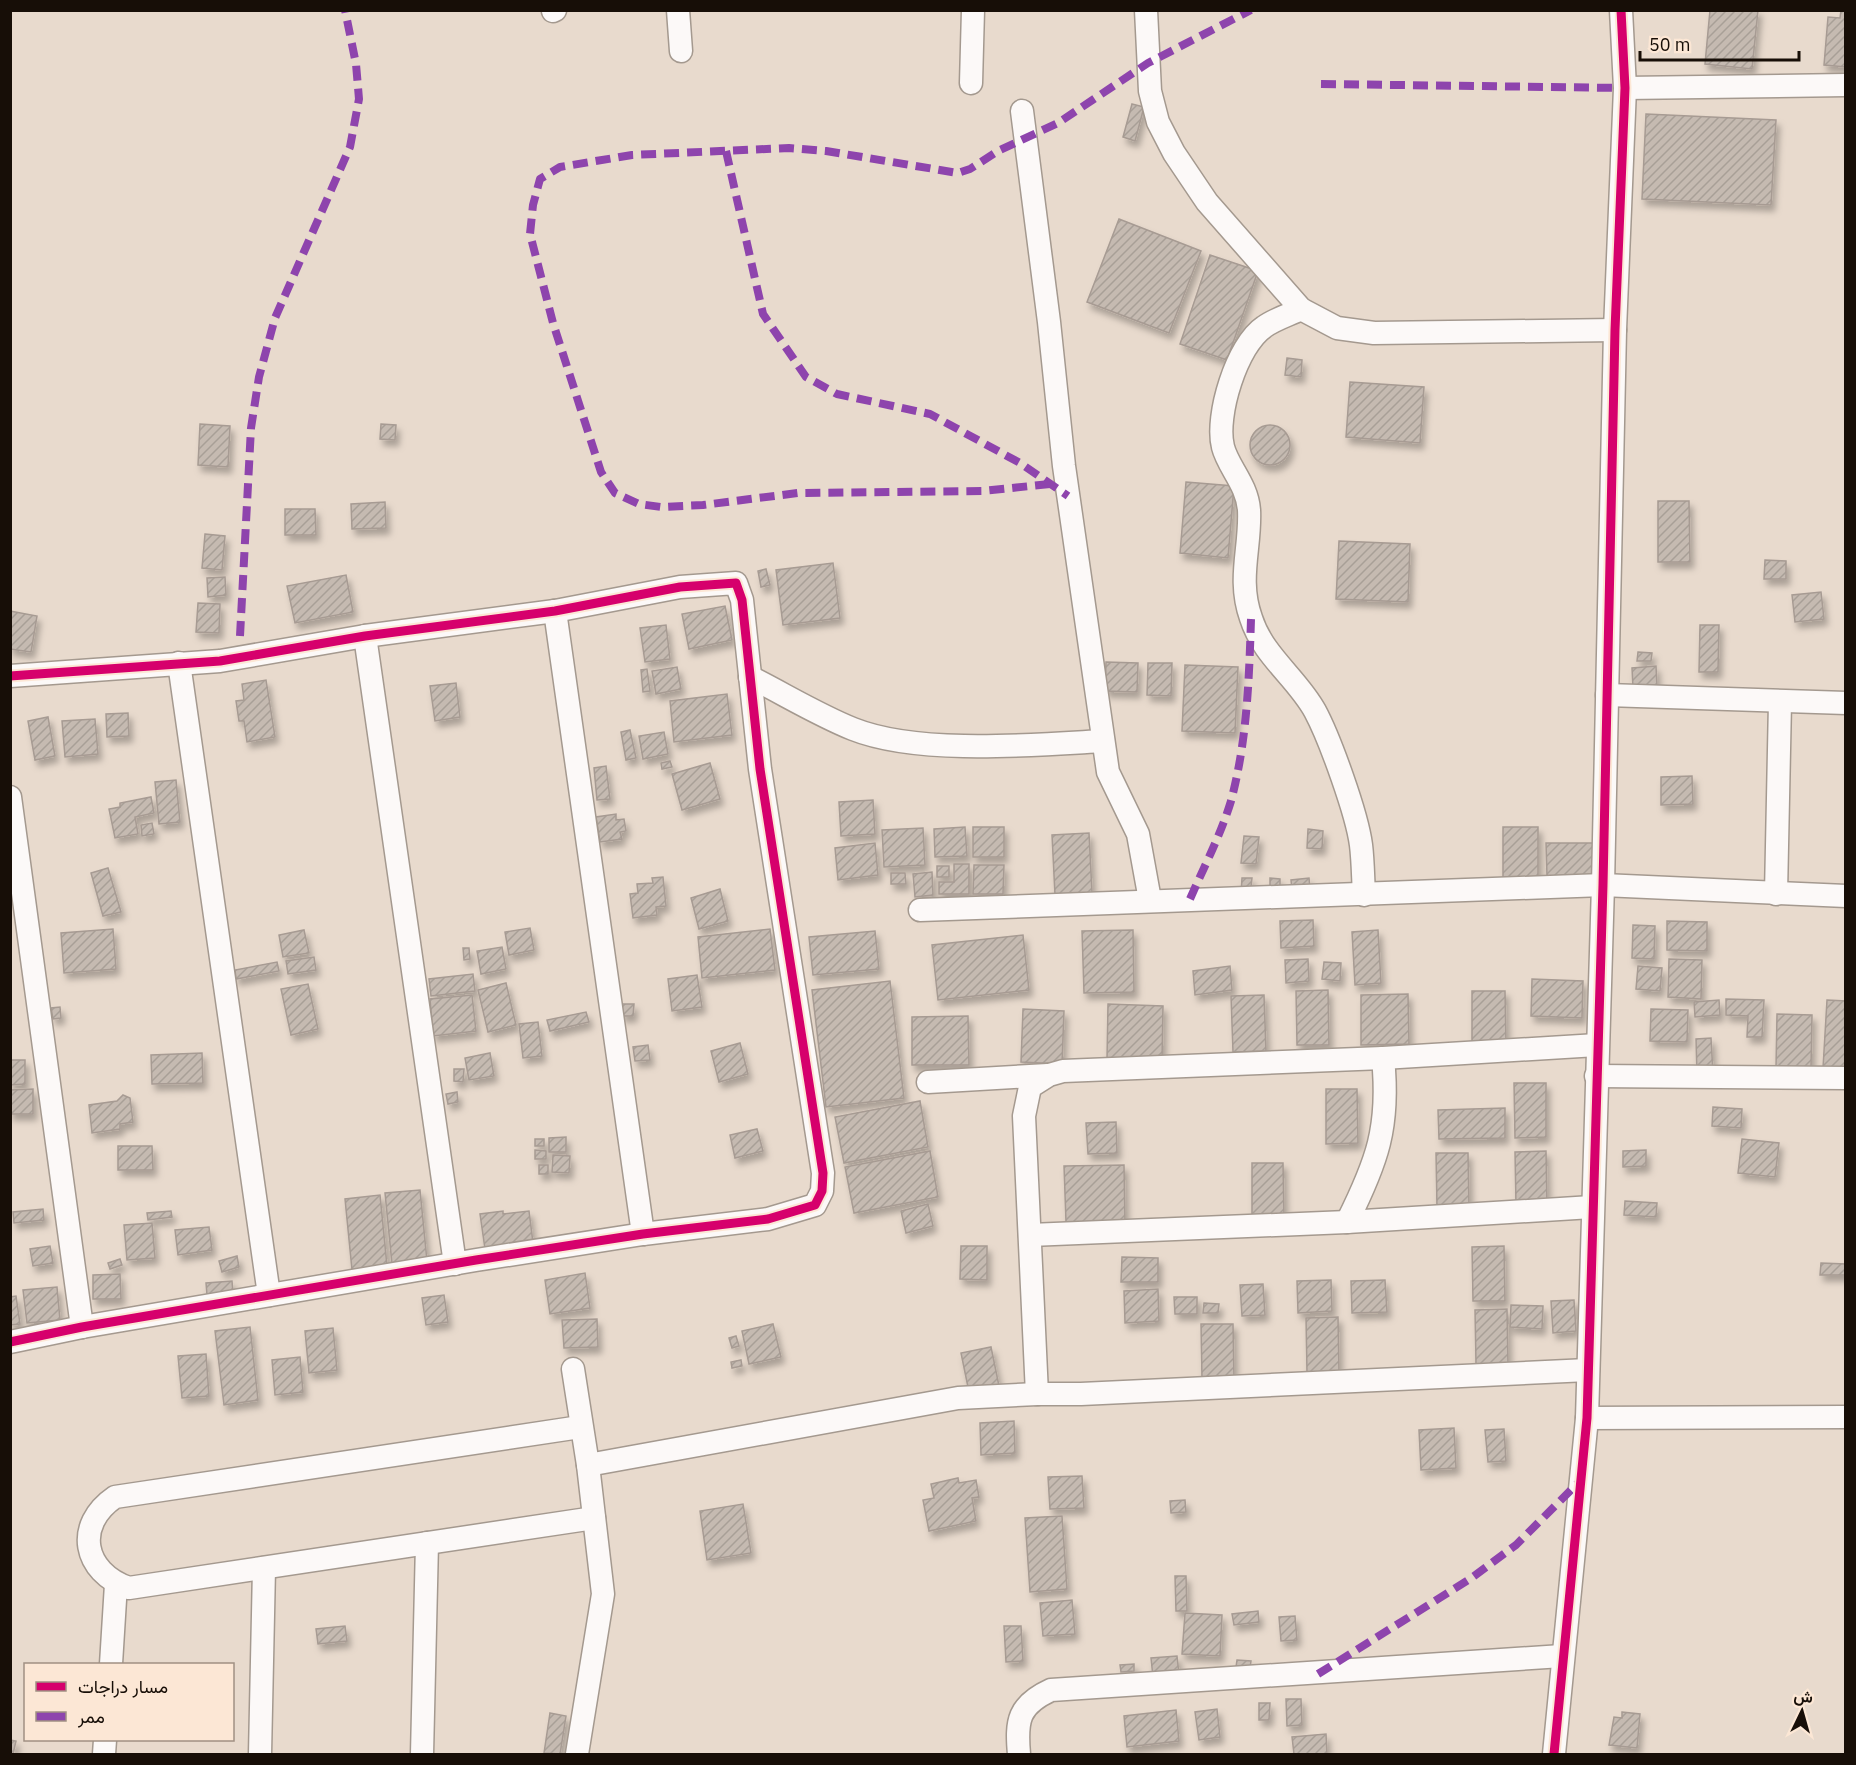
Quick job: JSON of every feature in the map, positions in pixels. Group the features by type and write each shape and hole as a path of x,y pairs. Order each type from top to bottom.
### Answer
{"street":[{"path":"678,10 681,51"},
{"path":"971,84 973,10"},
{"path":"1146,10 1150,91 1158,122 1174,153 1208,201 1301,309 1337,328 1374,333 1615,330"},
{"path":"1554,1755 1587,1418 1603,885 1615,330 1625,88 1621,10"},
{"path":"1625,88 1845,86"},
{"path":"1022,111 1064,466 1108,772 1138,834 1150,900"},
{"path":"1301,309 1263,327 1240,359 1222,406 1223,447 1240,476 1249,509 1245,549 1245,594 1251,619 1266,649 1315,710 1361,842 1364,895"},
{"path":"10,676 220,661 365,636 555,611 680,587 736,583 742,600 763,793 821,1155 822,1191 815,1205 768,1220 643,1234 455,1264 82,1327 10,1342"},
{"path":"555,611 643,1234"},
{"path":"365,636 455,1264"},
{"path":"179,663 269,1295"},
{"path":"750,677 853,729 886,739 923,743 1023,746 1103,741"},
{"path":"1607,695 1845,703"},
{"path":"1776,894 1780,702"},
{"path":"10,797 82,1327"},
{"path":"920,910 1603,885 1845,896"},
{"path":"928,1082 1049,1075 1077,1071 1383,1058 1597,1045"},
{"path":"1347,1222 1379,1150 1385,1115 1383,1058"},
{"path":"1037,1394 1024,1116 1030,1087 1049,1075"},
{"path":"1596,1076 1845,1078"},
{"path":"1030,1235 1347,1222 1592,1207"},
{"path":"573,1369 580,1427 588,1464 603,1594 577,1755"},
{"path":"588,1464 958,1398 1588,1370"},
{"path":"1587,1418 1845,1417"},
{"path":"580,1427 115,1497 96,1515 89,1541 97,1566 116,1584 129,1588 594,1518"},
{"path":"422,1755 427,1543"},
{"path":"260,1755 264,1568"},
{"path":"111,1663 116,1584"},
{"path":"1019,1755 1018,1736 1021,1714 1032,1698 1051,1690 1562,1656"}],"building":[{"path":"1710,10 1758,10 1752,69 1705,64"},
{"path":"1841,10 1846,10 1846,67 1824,65 1828,17 1840,18"},
{"path":"1132,104 1144,107 1135,141 1123,137"},
{"path":"1646,114 1776,120 1771,205 1642,199"},
{"path":"1119,219 1201,251 1169,333 1087,302"},
{"path":"1210,255 1258,271 1227,360 1180,344"},
{"path":"1287,358 1302,360 1301,377 1285,375"},
{"path":"1350,382 1424,387 1420,443 1346,437"},
{"path":"200,424 230,426 228,467 198,465"},
{"path":"381,424 396,425 395,440 380,439"},
{"path":"1270,425 1278,426 1284,431 1289,437 1289,453 1284,459 1278,464 1270,465 1262,464 1256,459 1251,453 1250,445 1251,437 1256,431 1262,426"},
{"path":"1186,482 1234,486 1228,558 1180,553"},
{"path":"1658,501 1689,501 1690,562 1658,562"},
{"path":"385,502 386,528 352,529 351,504"},
{"path":"285,509 315,509 316,535 285,535"},
{"path":"205,534 225,536 222,570 202,568"},
{"path":"1339,541 1410,544 1408,602 1336,599"},
{"path":"1765,560 1786,561 1786,579 1764,579"},
{"path":"833,563 840,618 783,625 776,570"},
{"path":"766,569 770,585 761,587 758,571"},
{"path":"346,575 353,612 295,623 287,586"},
{"path":"225,577 226,595 208,597 207,578"},
{"path":"1821,592 1824,619 1795,622 1792,595"},
{"path":"198,603 220,604 219,633 196,632"},
{"path":"725,606 732,640 689,649 682,614"},
{"path":"10,611 37,616 31,652 10,649"},
{"path":"666,625 670,659 645,662 640,628"},
{"path":"1700,625 1719,625 1718,672 1699,672"},
{"path":"1638,652 1652,653 1651,661 1637,661"},
{"path":"1106,662 1138,663 1137,692 1105,691"},
{"path":"1148,663 1172,663 1171,696 1147,695"},
{"path":"1185,665 1238,667 1235,733 1182,731"},
{"path":"1656,666 1657,687 1633,688 1632,668"},
{"path":"677,667 681,689 656,694 652,671"},
{"path":"647,669 650,691 643,692 641,670"},
{"path":"266,680 275,737 247,742 244,721 239,721 236,701 244,700 242,684"},
{"path":"456,683 460,717 435,721 430,686"},
{"path":"727,694 732,735 674,742 670,701"},
{"path":"128,713 129,736 107,737 106,714"},
{"path":"48,717 55,756 35,760 28,721"},
{"path":"95,719 98,754 65,757 62,721"},
{"path":"630,730 636,758 626,760 621,732"},
{"path":"664,732 668,754 643,759 639,736"},
{"path":"670,761 672,767 662,769 661,763"},
{"path":"710,763 720,799 682,810 672,774"},
{"path":"606,766 610,799 597,800 594,768"},
{"path":"1692,776 1693,804 1661,805 1661,777"},
{"path":"176,780 180,822 159,824 155,782"},
{"path":"151,797 154,813 135,817 138,834 115,838 109,809 120,807 120,803"},
{"path":"873,800 875,834 841,836 839,802"},
{"path":"616,814 616,820 624,819 626,831 620,832 622,839 600,842 596,817"},
{"path":"152,823 154,834 142,836 141,825"},
{"path":"965,827 967,856 935,857 934,829"},
{"path":"973,827 1004,827 1004,857 973,857"},
{"path":"1503,827 1538,827 1538,883 1503,883"},
{"path":"923,828 925,865 884,867 882,830"},
{"path":"1308,829 1323,831 1322,849 1307,848"},
{"path":"1089,833 1092,893 1055,895 1052,835"},
{"path":"1244,836 1259,837 1256,864 1241,863"},
{"path":"875,843 878,875 838,880 835,848"},
{"path":"1546,843 1594,843 1594,875 1547,876"},
{"path":"954,864 969,864 969,894 939,894 939,882 954,882"},
{"path":"974,865 1004,865 1003,894 973,894"},
{"path":"937,866 949,866 949,877 937,877"},
{"path":"108,868 121,912 103,916 91,873"},
{"path":"932,872 933,895 915,897 913,874"},
{"path":"891,873 905,873 906,884 891,884"},
{"path":"663,877 666,906 656,907 657,915 633,918 630,894 638,893 637,884 653,883 652,878"},
{"path":"1242,878 1252,878 1250,895 1241,894"},
{"path":"1270,878 1280,879 1280,892 1270,891"},
{"path":"1309,878 1310,889 1292,890 1291,880"},
{"path":"720,889 728,921 699,929 691,898"},
{"path":"1313,920 1314,946 1281,948 1280,921"},
{"path":"1667,921 1707,922 1707,951 1667,950"},
{"path":"1633,925 1655,926 1654,959 1632,958"},
{"path":"530,928 534,950 509,955 505,932"},
{"path":"113,929 116,969 64,973 61,933"},
{"path":"770,929 775,970 702,978 698,937"},
{"path":"304,930 309,953 283,957 279,935"},
{"path":"1133,930 1134,992 1084,993 1082,931"},
{"path":"1378,930 1381,983 1355,985 1352,932"},
{"path":"875,931 879,969 813,975 809,937"},
{"path":"1023,935 1029,990 938,1000 932,945"},
{"path":"502,947 506,969 481,974 477,951"},
{"path":"463,948 469,948 470,959 464,960"},
{"path":"314,957 316,970 288,974 286,961"},
{"path":"1308,959 1309,981 1286,983 1285,960"},
{"path":"1669,959 1702,960 1701,999 1668,997"},
{"path":"277,962 279,971 236,979 235,970"},
{"path":"1324,962 1341,963 1340,981 1322,979"},
{"path":"1230,966 1232,990 1195,995 1193,971"},
{"path":"1638,966 1662,968 1660,991 1636,989"},
{"path":"473,974 475,991 431,996 429,979"},
{"path":"697,975 702,1007 672,1011 668,979"},
{"path":"1532,979 1583,981 1582,1018 1531,1016"},
{"path":"890,981 904,1098 826,1107 812,990"},
{"path":"506,983 516,1025 488,1032 478,990"},
{"path":"308,984 318,1029 291,1035 281,989"},
{"path":"1328,990 1329,1045 1297,1045 1296,991"},
{"path":"1472,991 1505,991 1506,1042 1472,1042"},
{"path":"1408,994 1409,1044 1361,1045 1361,995"},
{"path":"472,995 476,1031 433,1036 430,999"},
{"path":"1264,995 1266,1051 1233,1052 1231,996"},
{"path":"1726,999 1764,1000 1762,1037 1747,1037 1748,1016 1726,1015"},
{"path":"1719,1000 1720,1015 1695,1017 1694,1002"},
{"path":"1827,1000 1846,1001 1846,1069 1823,1068"},
{"path":"622,1004 634,1004 633,1016 621,1016"},
{"path":"1108,1004 1163,1006 1162,1061 1107,1059"},
{"path":"60,1007 61,1018 53,1019 51,1008"},
{"path":"1023,1009 1064,1011 1062,1064 1021,1062"},
{"path":"1651,1009 1688,1010 1687,1042 1650,1041"},
{"path":"586,1012 589,1022 550,1031 547,1020"},
{"path":"1777,1014 1812,1015 1811,1068 1776,1067"},
{"path":"968,1016 969,1065 912,1065 912,1017"},
{"path":"538,1022 542,1056 523,1058 519,1024"},
{"path":"1711,1038 1713,1074 1697,1075 1696,1039"},
{"path":"740,1043 748,1074 719,1082 711,1051"},
{"path":"648,1045 650,1060 635,1061 633,1047"},
{"path":"202,1053 203,1083 152,1084 151,1055"},
{"path":"490,1053 494,1076 469,1080 465,1058"},
{"path":"10,1060 25,1060 25,1084 10,1085"},
{"path":"454,1069 464,1069 463,1082 454,1081"},
{"path":"1514,1083 1546,1083 1546,1137 1515,1138"},
{"path":"33,1089 33,1114 10,1114 10,1090"},
{"path":"1326,1089 1357,1089 1358,1143 1326,1144"},
{"path":"457,1092 458,1102 448,1104 446,1094"},
{"path":"123,1095 130,1098 133,1122 120,1124 120,1129 92,1133 89,1105 117,1101"},
{"path":"920,1101 928,1147 844,1163 835,1117"},
{"path":"1713,1107 1742,1109 1741,1128 1712,1126"},
{"path":"1505,1108 1505,1138 1439,1139 1438,1110"},
{"path":"1116,1122 1117,1153 1088,1154 1086,1123"},
{"path":"757,1129 763,1151 735,1158 730,1135"},
{"path":"566,1137 566,1152 549,1152 549,1138"},
{"path":"535,1139 544,1139 544,1146 535,1146"},
{"path":"1742,1139 1779,1143 1775,1177 1738,1173"},
{"path":"118,1146 152,1146 153,1170 118,1170"},
{"path":"535,1150 546,1151 546,1159 535,1159"},
{"path":"1646,1150 1646,1166 1623,1167 1623,1151"},
{"path":"930,1151 938,1197 854,1213 845,1167"},
{"path":"1546,1151 1547,1206 1516,1206 1515,1152"},
{"path":"1436,1153 1468,1153 1469,1207 1437,1208"},
{"path":"553,1155 570,1156 569,1173 552,1172"},
{"path":"1252,1163 1283,1163 1284,1218 1252,1218"},
{"path":"539,1165 548,1165 548,1174 539,1174"},
{"path":"1124,1165 1125,1222 1066,1222 1064,1166"},
{"path":"420,1190 427,1261 392,1264 385,1193"},
{"path":"380,1195 387,1266 352,1270 345,1199"},
{"path":"1625,1201 1657,1203 1656,1217 1624,1215"},
{"path":"928,1204 933,1226 906,1233 901,1211"},
{"path":"43,1209 44,1220 14,1223 13,1212"},
{"path":"171,1211 172,1217 148,1220 147,1213"},
{"path":"503,1211 503,1214 529,1211 533,1243 485,1249 480,1214"},
{"path":"152,1223 155,1258 127,1260 124,1225"},
{"path":"209,1227 212,1250 178,1255 175,1230"},
{"path":"50,1246 53,1263 33,1266 30,1249"},
{"path":"961,1246 987,1246 987,1280 960,1279"},
{"path":"1504,1246 1505,1301 1473,1301 1472,1247"},
{"path":"237,1256 239,1267 222,1272 219,1261"},
{"path":"1122,1257 1158,1258 1158,1282 1121,1282"},
{"path":"120,1259 122,1265 110,1269 108,1263"},
{"path":"1821,1263 1846,1264 1846,1275 1820,1275"},
{"path":"585,1273 590,1308 550,1314 545,1280"},
{"path":"120,1274 121,1299 93,1299 93,1275"},
{"path":"1331,1280 1332,1311 1298,1313 1297,1281"},
{"path":"1385,1280 1387,1312 1352,1313 1351,1281"},
{"path":"232,1281 233,1293 207,1295 206,1283"},
{"path":"1263,1284 1265,1315 1242,1316 1240,1285"},
{"path":"57,1287 60,1320 27,1323 23,1290"},
{"path":"1158,1289 1159,1321 1125,1323 1124,1291"},
{"path":"444,1295 448,1322 426,1325 422,1298"},
{"path":"16,1296 20,1324 10,1325 10,1297"},
{"path":"1174,1297 1197,1297 1197,1314 1175,1314"},
{"path":"1574,1300 1576,1331 1553,1333 1551,1301"},
{"path":"1204,1303 1219,1304 1218,1313 1203,1313"},
{"path":"1511,1305 1543,1306 1542,1329 1510,1327"},
{"path":"1507,1309 1508,1364 1476,1364 1475,1310"},
{"path":"1338,1317 1339,1372 1307,1373 1306,1318"},
{"path":"597,1319 598,1347 564,1348 562,1320"},
{"path":"773,1324 781,1357 749,1364 742,1331"},
{"path":"1201,1324 1233,1324 1234,1379 1202,1379"},
{"path":"250,1327 258,1400 224,1405 215,1331"},
{"path":"333,1328 337,1370 309,1373 305,1331"},
{"path":"736,1336 739,1346 732,1348 729,1338"},
{"path":"991,1347 999,1386 969,1392 961,1353"},
{"path":"206,1354 209,1396 182,1398 178,1356"},
{"path":"300,1357 303,1392 275,1395 272,1360"},
{"path":"741,1360 742,1366 732,1368 731,1362"},
{"path":"1014,1421 1015,1453 981,1455 980,1423"},
{"path":"1454,1428 1456,1468 1421,1470 1419,1430"},
{"path":"1504,1429 1506,1461 1488,1462 1485,1430"},
{"path":"1082,1476 1084,1508 1050,1509 1048,1477"},
{"path":"958,1478 959,1483 976,1480 979,1497 972,1498 976,1521 929,1531 923,1500 934,1498 931,1484"},
{"path":"1185,1500 1186,1512 1171,1513 1170,1501"},
{"path":"743,1504 751,1553 707,1560 700,1511"},
{"path":"1062,1516 1067,1589 1030,1592 1025,1518"},
{"path":"1175,1576 1186,1576 1187,1611 1176,1611"},
{"path":"1072,1600 1075,1634 1043,1636 1040,1603"},
{"path":"1258,1611 1259,1622 1234,1625 1232,1614"},
{"path":"1185,1613 1222,1615 1220,1656 1182,1654"},
{"path":"1295,1616 1297,1640 1281,1641 1279,1617"},
{"path":"345,1626 347,1641 318,1644 316,1629"},
{"path":"1004,1626 1021,1626 1023,1661 1006,1662"},
{"path":"1177,1656 1179,1674 1153,1677 1151,1658"},
{"path":"1237,1660 1251,1661 1250,1668 1236,1667"},
{"path":"1134,1664 1134,1671 1121,1672 1120,1665"},
{"path":"1286,1699 1301,1699 1302,1725 1287,1726"},
{"path":"1259,1703 1270,1703 1269,1720 1259,1720"},
{"path":"1217,1709 1220,1737 1199,1740 1195,1712"},
{"path":"1176,1710 1179,1741 1127,1747 1124,1716"},
{"path":"1622,1712 1640,1714 1637,1748 1609,1745 1614,1717 1622,1718"},
{"path":"550,1713 566,1716 560,1754 544,1753"},
{"path":"1326,1734 1327,1754 1294,1754 1292,1737"},
{"path":"10,1740 16,1741 13,1754 10,1754"}],"marked path":[{"path":"240,636 251,428 259,377 275,318 350,147 359,99 356,64 345,10"},
{"path":"1050,484 983,491 798,493 703,505 661,507 639,504 615,493 601,472 553,323 530,234 533,205 540,179 560,167 632,155 789,148 826,151 958,173 1058,123 1148,63 1251,10"},
{"path":"1321,84 1625,88"},
{"path":"726,151 763,314 806,377 837,394 930,414 1020,463 1068,496"},
{"path":"1190,899 1231,801 1241,756 1251,619"},
{"path":"1318,1674 1470,1579 1516,1545 1580,1481"}],"cycle path":[{"path":"1554,1754 1587,1418 1603,885 1615,330 1625,88 1621,10"},
{"path":"10,676 220,661 365,636 555,611 680,587 736,583 742,600 760,769 823,1173 822,1191 815,1205 768,1219 643,1234 476,1260 82,1327 10,1342"}]}
